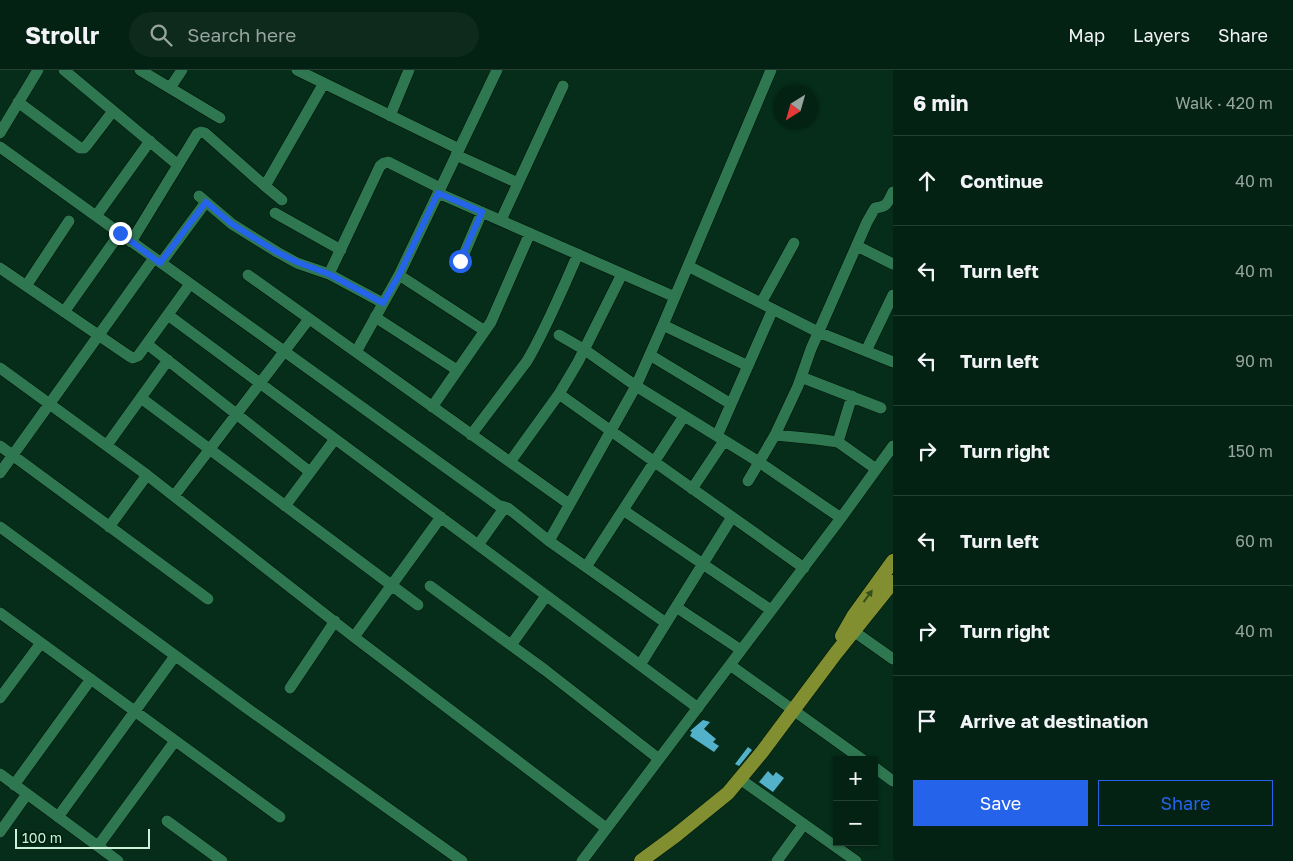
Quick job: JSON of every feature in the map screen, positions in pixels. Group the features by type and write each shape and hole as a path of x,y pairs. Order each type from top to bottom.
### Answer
{"main road":[{"path":"836,653 854,615 893,561"},
{"path":"836,653 859,635 887,596 893,582"},
{"path":"641,861 718,802 740,779 836,653 887,596"}],"street":[{"path":"64,70 178,166"},
{"path":"140,70 220,118"},
{"path":"170,88 182,70"},
{"path":"297,70 518,183"},
{"path":"390,116 409,70"},
{"path":"356,352 399,275 497,70"},
{"path":"548,541 636,386 771,70"},
{"path":"0,133 34,72"},
{"path":"265,186 324,83"},
{"path":"500,220 563,86"},
{"path":"18,102 80,148 84,148 87,145 113,111"},
{"path":"131,242 197,134 201,132 205,133 282,200"},
{"path":"96,216 150,141"},
{"path":"0,148 498,505 505,507 548,541 666,623"},
{"path":"329,274 380,166 388,162 482,212 675,297"},
{"path":"748,481 775,436 818,332 875,208 885,206 893,192"},
{"path":"0,473 99,336 203,199 232,224 277,252 329,274 383,303"},
{"path":"460,261 482,212"},
{"path":"275,213 341,250"},
{"path":"26,286 69,221"},
{"path":"64,312 120,233"},
{"path":"432,407 485,331 530,233"},
{"path":"761,303 794,243"},
{"path":"856,246 893,264"},
{"path":"472,435 534,349 578,254"},
{"path":"688,266 818,332 893,362"},
{"path":"0,268 134,358 138,356 190,284"},
{"path":"510,462 558,394 585,350 622,274"},
{"path":"248,275 569,504"},
{"path":"399,275 485,331"},
{"path":"866,351 893,295"},
{"path":"692,488 720,438 730,404 773,309"},
{"path":"168,315 698,708"},
{"path":"375,317 457,370"},
{"path":"174,496 309,318"},
{"path":"663,325 748,366"},
{"path":"559,335 585,350 636,386 759,462 841,518"},
{"path":"147,344 310,472"},
{"path":"650,355 730,404"},
{"path":"107,445 168,360"},
{"path":"0,368 147,475 354,637 606,828"},
{"path":"801,377 881,408"},
{"path":"558,394 804,568"},
{"path":"838,442 852,396"},
{"path":"141,398 418,605"},
{"path":"586,567 684,416"},
{"path":"775,436 838,442 876,469"},
{"path":"285,506 335,439"},
{"path":"0,446 208,599"},
{"path":"582,861 804,568 893,446"},
{"path":"109,527 147,475"},
{"path":"478,545 505,507"},
{"path":"623,510 771,610"},
{"path":"640,665 732,517"},
{"path":"354,637 441,518"},
{"path":"0,527 248,709 462,861"},
{"path":"430,586 545,670 659,759"},
{"path":"510,645 546,596"},
{"path":"676,607 741,650"},
{"path":"0,613 280,817"},
{"path":"290,688 335,621"},
{"path":"859,635 893,659"},
{"path":"0,698 41,643"},
{"path":"58,817 175,656"},
{"path":"730,665 857,756"},
{"path":"14,784 91,679"},
{"path":"98,846 175,740"},
{"path":"878,771 893,781"},
{"path":"0,774 118,861"},
{"path":"740,779 856,861"},
{"path":"0,832 27,794"},
{"path":"167,821 222,861"},
{"path":"778,861 804,824"},
{"path":"835,861 842,851"}],"building":[{"path":"703,720 710,722 704,729 716,739 713,742 719,746 714,752 690,736 692,732 690,731"},
{"path":"748,747 752,750 739,766 735,764"},
{"path":"768,771 773,776 776,772 784,778 773,792 759,782"}],"route":[{"path":"120,233 160,263 206,202 232,224 277,252 329,274 383,303 399,275 438,193 482,212 460,261"}]}
